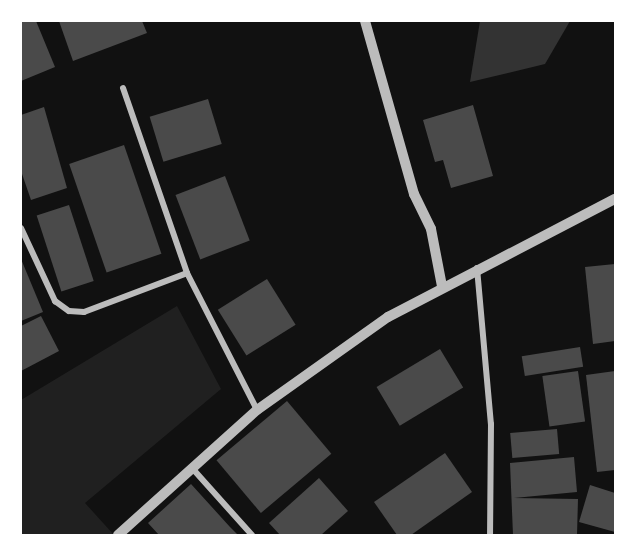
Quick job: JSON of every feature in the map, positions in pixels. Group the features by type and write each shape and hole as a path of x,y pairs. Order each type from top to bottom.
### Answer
{"street":[{"path":"366,21 414,194 431,229 442,286"},
{"path":"123,88 187,273 257,410"},
{"path":"118,535 257,410 388,317 442,286 615,199"},
{"path":"21,228 45,284 69,311 84,312 187,273"},
{"path":"477,268 491,424 490,535"},
{"path":"192,468 252,535"}],"shaded area":[{"path":"480,21 570,21 545,64 470,82"},
{"path":"177,306 221,389 85,503 114,535 21,535 21,400"}],"building":[{"path":"21,21 36,21 55,67 21,81"},
{"path":"59,21 142,21 147,33 73,61"},
{"path":"208,99 222,144 163,162 150,117"},
{"path":"473,105 493,176 451,188 443,160 435,162 423,120"},
{"path":"44,107 67,188 31,200 21,171 21,115"},
{"path":"124,145 161,254 107,273 69,164"},
{"path":"225,176 250,240 200,259 176,195"},
{"path":"69,205 94,281 61,292 37,216"},
{"path":"21,259 43,312 21,321"},
{"path":"615,264 615,341 593,344 585,267"},
{"path":"267,279 296,325 246,356 218,310"},
{"path":"41,316 59,351 21,371 21,326"},
{"path":"580,347 583,367 525,376 522,356"},
{"path":"440,349 463,388 400,426 377,387"},
{"path":"578,371 585,422 549,427 542,376"},
{"path":"615,371 615,470 597,472 586,375"},
{"path":"287,401 331,454 261,513 217,460"},
{"path":"557,429 559,454 512,458 510,433"},
{"path":"445,453 472,492 411,535 397,535 374,502"},
{"path":"574,457 577,492 514,498 578,499 577,535 513,535 510,463"},
{"path":"319,478 348,511 321,535 280,535 269,523"},
{"path":"191,484 238,535 159,535 148,523"},
{"path":"590,485 615,493 615,532 579,522"}]}
